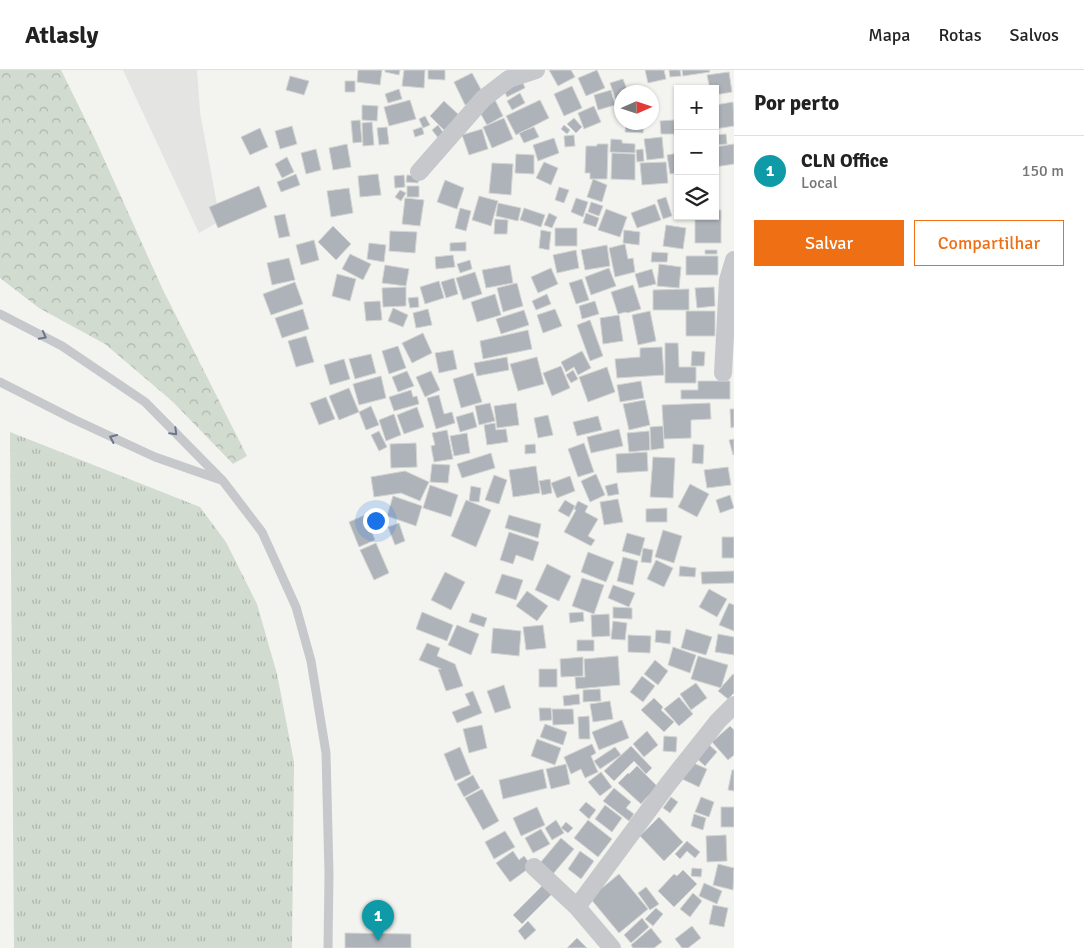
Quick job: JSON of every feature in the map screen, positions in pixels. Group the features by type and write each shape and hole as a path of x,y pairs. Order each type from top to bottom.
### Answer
{"street":[{"path":"419,172 483,99 509,79 536,70"},
{"path":"723,373 728,280 734,260"},
{"path":"577,906 668,784 718,721 734,705"},
{"path":"534,867 577,906 612,948"}],"lane":[{"path":"0,314 62,346 145,402 223,481 262,532 296,607 311,661 326,753 329,874 328,948"},
{"path":"0,382 73,420 155,456 223,481"}],"shaded area":[{"path":"123,70 197,70 200,112 220,221 199,233"}],"green space":[{"path":"0,70 61,70 95,139 163,290 247,456 233,464 172,401 105,344 39,308 0,278"},
{"path":"10,432 200,507 226,542 257,604 277,674 294,762 292,948 14,948"}],"building":[{"path":"358,70 382,70 380,85 357,82"},
{"path":"385,70 400,70 399,75 385,72"},
{"path":"404,70 425,70 424,88 402,86"},
{"path":"428,70 445,70 445,80 428,79"},
{"path":"549,70 571,70 575,77 558,86"},
{"path":"597,70 605,88 586,96 578,78"},
{"path":"645,70 664,70 666,79 648,83"},
{"path":"669,70 680,70 681,76 670,77"},
{"path":"682,70 709,70 710,72 683,76"},
{"path":"729,72 732,92 719,94 719,85 709,85 707,75"},
{"path":"472,73 484,95 465,105 454,82"},
{"path":"290,76 309,81 304,95 286,90"},
{"path":"521,78 525,88 507,97 503,88"},
{"path":"623,79 625,85 614,85 614,95 610,83"},
{"path":"345,81 355,81 355,92 345,92"},
{"path":"572,86 582,108 564,116 554,94"},
{"path":"399,89 402,99 388,103 385,94"},
{"path":"611,90 614,105 598,110 594,95"},
{"path":"520,93 525,103 512,110 507,101"},
{"path":"494,98 503,116 487,125 477,107"},
{"path":"410,100 416,119 389,126 384,107"},
{"path":"540,100 549,118 516,135 506,116"},
{"path":"444,101 459,115 444,130 430,116"},
{"path":"733,102 734,126 719,128 719,104"},
{"path":"362,105 378,106 377,121 362,120"},
{"path":"594,106 601,122 584,129 578,113"},
{"path":"425,116 430,125 423,128 419,119"},
{"path":"504,118 513,139 492,148 483,127"},
{"path":"574,118 582,127 576,133 567,124"},
{"path":"360,120 362,142 353,143 351,121"},
{"path":"674,120 674,134 661,134 660,121"},
{"path":"372,122 374,145 363,146 362,123"},
{"path":"438,125 445,135 439,139 432,130"},
{"path":"564,125 570,130 567,134 561,129"},
{"path":"292,126 297,144 280,149 275,131"},
{"path":"387,127 389,144 379,145 377,128"},
{"path":"422,127 424,134 415,137 413,130"},
{"path":"534,127 539,137 524,143 519,133"},
{"path":"260,128 268,147 250,155 241,137"},
{"path":"482,129 488,149 469,155 462,135"},
{"path":"625,130 643,130 643,133 625,132"},
{"path":"726,134 727,144 719,145 719,135"},
{"path":"574,135 575,146 565,147 564,136"},
{"path":"662,137 664,158 647,160 644,139"},
{"path":"554,138 559,153 538,161 533,145"},
{"path":"611,139 622,140 622,143 635,144 635,153 610,152"},
{"path":"347,144 351,167 333,170 329,148"},
{"path":"597,144 608,144 607,179 590,179 590,173 585,173 586,146 597,146"},
{"path":"734,144 734,164 719,166 719,146"},
{"path":"316,149 321,170 306,174 301,153"},
{"path":"643,149 644,161 637,162 636,150"},
{"path":"612,153 635,154 635,180 611,179"},
{"path":"516,154 534,155 534,174 515,173"},
{"path":"674,154 674,174 670,174 667,155"},
{"path":"287,157 294,172 282,178 275,164"},
{"path":"544,162 558,168 551,185 536,178"},
{"path":"666,162 668,183 642,185 640,163"},
{"path":"492,163 513,164 511,195 489,193"},
{"path":"296,174 300,185 281,192 277,182"},
{"path":"378,174 381,195 360,197 358,176"},
{"path":"404,175 405,187 395,188 394,176"},
{"path":"407,175 419,176 418,183 406,182"},
{"path":"593,179 607,185 602,202 587,197"},
{"path":"445,180 464,188 457,209 437,202"},
{"path":"259,186 267,207 218,228 209,207"},
{"path":"407,186 419,186 419,197 407,197"},
{"path":"559,187 569,190 564,203 555,200"},
{"path":"349,188 353,213 331,217 327,191"},
{"path":"400,190 406,193 401,201 395,197"},
{"path":"479,196 498,201 491,226 472,220"},
{"path":"666,197 672,216 663,219 657,200"},
{"path":"405,198 424,200 420,226 402,224"},
{"path":"576,198 588,202 583,217 571,212"},
{"path":"591,202 603,206 599,216 588,212"},
{"path":"498,203 521,208 518,221 496,216"},
{"path":"655,204 661,220 637,228 631,213"},
{"path":"460,208 471,211 466,231 455,228"},
{"path":"524,208 545,215 541,227 520,220"},
{"path":"606,209 627,217 620,237 598,230"},
{"path":"719,210 721,210 721,243 695,243 695,220 719,220"},
{"path":"549,213 557,217 552,228 544,225"},
{"path":"586,213 599,218 596,227 583,223"},
{"path":"285,214 290,236 279,238 274,216"},
{"path":"495,219 508,220 507,234 494,234"},
{"path":"666,225 686,228 683,249 663,246"},
{"path":"333,226 351,244 336,260 318,242"},
{"path":"555,228 577,228 577,246 555,246"},
{"path":"541,230 551,232 549,250 539,248"},
{"path":"624,230 640,232 639,245 623,243"},
{"path":"390,231 417,232 415,253 389,251"},
{"path":"314,240 319,260 301,265 296,245"},
{"path":"466,242 466,251 450,251 450,243"},
{"path":"369,243 386,245 384,262 367,259"},
{"path":"625,244 628,259 633,258 635,272 615,277 609,248"},
{"path":"607,245 610,266 585,270 581,250"},
{"path":"576,250 579,268 557,273 553,255"},
{"path":"705,250 717,250 717,254 705,254"},
{"path":"652,252 668,253 667,262 651,262"},
{"path":"350,254 371,264 363,280 342,269"},
{"path":"453,255 455,267 436,269 435,257"},
{"path":"686,256 718,256 718,275 686,275"},
{"path":"289,258 295,280 272,285 267,263"},
{"path":"470,260 472,269 460,273 457,264"},
{"path":"659,264 681,267 679,288 657,286"},
{"path":"385,265 409,269 406,286 382,283"},
{"path":"510,265 513,283 486,288 482,270"},
{"path":"551,268 558,284 538,293 531,277"},
{"path":"609,268 616,286 591,295 585,277"},
{"path":"652,269 656,284 639,288 635,274"},
{"path":"475,272 482,294 463,300 456,278"},
{"path":"337,274 356,279 350,301 332,296"},
{"path":"454,278 458,294 446,298 441,282"},
{"path":"582,279 589,300 576,304 569,283"},
{"path":"439,281 444,298 425,304 420,287"},
{"path":"295,282 303,304 271,315 263,294"},
{"path":"517,283 523,306 503,312 497,288"},
{"path":"633,285 641,309 618,314 611,292"},
{"path":"406,287 406,306 383,307 382,288"},
{"path":"714,287 715,306 697,308 695,288"},
{"path":"689,289 689,310 653,310 653,290"},
{"path":"495,294 501,315 477,322 471,302"},
{"path":"547,294 551,304 536,310 532,301"},
{"path":"418,297 419,307 410,308 408,298"},
{"path":"380,301 382,320 366,321 364,302"},
{"path":"595,301 599,314 582,319 579,306"},
{"path":"393,308 408,315 403,327 388,321"},
{"path":"303,309 309,329 282,338 275,318"},
{"path":"428,309 432,325 416,328 413,313"},
{"path":"555,309 562,326 543,333 537,315"},
{"path":"524,310 529,325 501,334 496,319"},
{"path":"650,311 656,341 638,345 632,315"},
{"path":"686,311 715,311 715,336 686,336"},
{"path":"619,315 623,341 603,344 600,318"},
{"path":"590,320 603,356 590,361 577,325"},
{"path":"528,330 532,349 483,359 480,341"},
{"path":"423,333 432,353 412,363 402,343"},
{"path":"306,336 314,362 296,367 288,341"},
{"path":"665,343 678,343 679,367 696,367 696,383 665,383"},
{"path":"398,346 406,368 389,374 382,351"},
{"path":"662,347 664,375 617,378 615,359 640,357 640,348"},
{"path":"453,350 457,369 439,373 435,353"},
{"path":"582,351 591,368 578,375 574,367 566,372 561,362"},
{"path":"692,351 705,352 704,366 691,366"},
{"path":"371,354 376,373 355,379 349,359"},
{"path":"507,357 509,370 477,376 474,363"},
{"path":"537,357 544,384 518,391 510,364"},
{"path":"344,359 350,379 330,385 324,365"},
{"path":"561,366 570,388 552,396 543,373"},
{"path":"607,367 615,392 588,402 579,377"},
{"path":"573,370 578,379 571,383 566,375"},
{"path":"407,371 414,386 398,392 392,377"},
{"path":"431,371 440,390 425,397 416,377"},
{"path":"473,373 482,402 461,408 453,379"},
{"path":"381,376 386,398 359,405 353,384"},
{"path":"641,381 644,398 620,402 617,385"},
{"path":"698,381 730,381 730,399 681,399 681,390 698,390"},
{"path":"349,388 359,412 339,420 329,396"},
{"path":"411,390 413,397 417,396 419,404 394,411 389,397"},
{"path":"439,395 444,414 452,412 455,423 436,429 427,398"},
{"path":"326,397 335,419 319,425 310,403"},
{"path":"645,400 650,425 629,430 623,404"},
{"path":"490,403 495,421 479,425 475,406"},
{"path":"516,403 519,425 497,428 494,406"},
{"path":"710,403 711,419 691,420 691,438 664,439 662,405"},
{"path":"371,406 379,425 366,430 359,412"},
{"path":"417,407 424,427 404,434 397,415"},
{"path":"730,409 734,409 734,427 731,428"},
{"path":"473,412 477,427 460,432 456,417"},
{"path":"394,414 401,435 386,441 379,420"},
{"path":"548,415 553,435 538,438 534,418"},
{"path":"598,416 602,430 577,436 573,422"},
{"path":"495,423 496,430 506,429 508,442 487,445 484,425"},
{"path":"663,426 664,448 651,450 650,427"},
{"path":"619,429 623,446 591,453 587,437"},
{"path":"447,430 453,459 434,462 431,446 435,445 432,433"},
{"path":"379,431 387,447 379,451 371,435"},
{"path":"649,431 650,450 629,452 627,433"},
{"path":"467,433 470,453 454,456 450,436"},
{"path":"734,439 734,454 733,455 729,440"},
{"path":"416,443 417,467 391,468 390,444"},
{"path":"584,443 594,472 578,477 568,449"},
{"path":"535,444 536,453 525,454 525,445"},
{"path":"693,444 704,445 703,464 692,463"},
{"path":"647,452 648,471 617,473 616,454"},
{"path":"491,453 495,468 462,478 457,464"},
{"path":"653,457 675,458 673,498 650,497"},
{"path":"432,464 450,465 448,483 430,482"},
{"path":"536,466 540,493 513,497 509,470"},
{"path":"728,467 731,485 707,488 704,470"},
{"path":"405,471 429,482 420,501 401,493 374,497 371,477"},
{"path":"596,474 605,495 590,502 581,481"},
{"path":"494,475 507,480 499,504 485,500"},
{"path":"570,476 575,491 557,498 551,483"},
{"path":"550,479 552,493 542,495 539,481"},
{"path":"617,483 619,494 608,496 605,486"},
{"path":"690,484 709,494 697,517 678,507"},
{"path":"430,485 458,495 451,517 423,508"},
{"path":"471,486 481,488 479,502 469,501"},
{"path":"730,495 734,508 720,513 716,500"},
{"path":"393,496 422,506 416,526 387,516"},
{"path":"618,499 623,522 604,525 600,502"},
{"path":"466,500 491,510 476,547 451,536"},
{"path":"565,500 575,506 569,517 558,511"},
{"path":"578,501 588,506 585,512 598,519 588,536 595,540 591,546 564,532 576,510 574,509"},
{"path":"667,508 667,522 646,522 646,509"},
{"path":"365,515 375,540 359,547 349,522"},
{"path":"509,515 541,524 538,538 505,528"},
{"path":"399,523 405,541 395,545 388,527"},
{"path":"663,530 682,536 674,563 655,557"},
{"path":"509,532 539,542 533,561 516,555 513,564 500,560"},
{"path":"627,533 645,538 640,556 622,551"},
{"path":"722,537 734,537 734,558 722,558"},
{"path":"376,543 389,573 374,580 360,550"},
{"path":"643,548 653,550 651,563 641,562"},
{"path":"588,552 614,562 606,582 581,572"},
{"path":"623,557 638,561 633,585 617,581"},
{"path":"656,560 673,568 664,587 647,579"},
{"path":"547,564 571,576 559,601 535,590"},
{"path":"680,566 696,568 695,577 679,576"},
{"path":"734,571 734,583 702,584 701,572"},
{"path":"445,572 465,582 451,610 431,600"},
{"path":"502,574 523,580 516,600 495,593"},
{"path":"582,578 604,585 594,614 572,606"},
{"path":"613,585 635,593 629,607 608,598"},
{"path":"709,589 727,599 717,617 699,607"},
{"path":"527,591 548,606 537,621 516,606"},
{"path":"729,603 734,605 734,631 719,625"},
{"path":"613,607 632,608 632,619 613,618"},
{"path":"422,612 453,625 447,641 416,629"},
{"path":"583,612 584,621 570,623 569,613"},
{"path":"472,613 487,618 484,627 469,622"},
{"path":"609,614 610,636 592,637 591,615"},
{"path":"613,621 627,623 625,640 611,639"},
{"path":"457,625 479,634 471,655 448,645"},
{"path":"543,625 546,648 526,650 523,627"},
{"path":"493,628 521,631 519,656 491,653"},
{"path":"686,629 712,637 706,655 681,648"},
{"path":"656,630 671,631 670,644 655,642"},
{"path":"718,634 734,637 734,655 715,652"},
{"path":"628,635 651,636 650,653 628,652"},
{"path":"577,640 594,640 594,651 577,651"},
{"path":"427,643 440,648 437,656 455,664 463,686 446,691 438,669 441,669 419,660"},
{"path":"673,647 696,655 690,673 668,665"},
{"path":"618,656 620,685 576,689 575,677 585,677 584,659"},
{"path":"698,656 728,665 721,688 691,679"},
{"path":"583,657 583,676 561,677 560,659"},
{"path":"655,660 668,671 658,685 644,674"},
{"path":"539,669 557,669 557,687 539,687"},
{"path":"733,674 734,693 728,699 718,691"},
{"path":"642,676 655,686 643,702 630,692"},
{"path":"696,683 707,698 691,710 680,694"},
{"path":"504,685 511,708 495,713 487,691"},
{"path":"600,689 601,701 583,702 583,690"},
{"path":"473,691 482,713 457,723 452,712 470,705 465,694"},
{"path":"579,694 580,704 564,706 563,696"},
{"path":"679,697 693,714 679,726 664,709"},
{"path":"654,698 663,707 661,710 674,722 664,732 641,710"},
{"path":"610,701 613,719 593,722 590,704"},
{"path":"539,708 551,708 552,720 540,721"},
{"path":"552,709 573,709 574,724 553,725"},
{"path":"589,716 590,739 579,739 578,717"},
{"path":"622,720 629,738 599,750 592,732"},
{"path":"545,724 567,732 563,745 540,737"},
{"path":"482,725 487,748 469,753 463,729"},
{"path":"730,726 734,730 734,755 728,760 712,742"},
{"path":"647,731 658,745 644,757 633,744"},
{"path":"664,736 677,737 676,752 663,751"},
{"path":"537,739 561,748 555,765 531,756"},
{"path":"706,742 717,752 705,766 694,756"},
{"path":"592,744 596,753 591,756 598,772 585,778 581,769 571,774 564,757"},
{"path":"631,746 652,768 646,774 634,761 614,781 604,771"},
{"path":"460,747 471,774 455,781 444,754"},
{"path":"615,747 621,755 600,769 594,761"},
{"path":"689,761 707,769 699,787 682,779"},
{"path":"566,764 570,784 551,789 546,769"},
{"path":"637,766 660,789 648,796 641,804 618,783"},
{"path":"543,769 547,788 503,799 499,780"},
{"path":"732,770 734,770 734,791 728,790"},
{"path":"601,772 612,787 600,796 588,782"},
{"path":"473,775 480,788 464,797 457,784"},
{"path":"614,788 631,802 626,808 634,814 629,821 603,801"},
{"path":"482,789 499,821 483,830 465,798"},
{"path":"671,797 678,802 670,813 663,808"},
{"path":"701,797 714,802 709,817 695,812"},
{"path":"586,802 596,810 589,819 579,810"},
{"path":"605,805 622,818 612,832 595,819"},
{"path":"537,807 545,825 521,836 513,818"},
{"path":"721,807 734,807 734,827 721,827"},
{"path":"694,814 706,818 703,830 691,826"},
{"path":"659,817 683,842 664,861 640,836"},
{"path":"556,820 564,833 552,840 545,828"},
{"path":"588,820 612,839 598,857 574,838"},
{"path":"566,822 573,828 568,833 561,828"},
{"path":"541,829 550,844 533,853 525,838"},
{"path":"505,831 515,847 494,859 485,842"},
{"path":"726,835 727,861 707,862 706,836"},
{"path":"561,838 574,849 553,874 540,863"},
{"path":"687,841 700,852 695,858 687,851 680,859 675,854"},
{"path":"513,851 519,860 524,856 532,866 510,882 496,863"},
{"path":"580,851 594,861 581,879 568,869"},
{"path":"718,864 734,868 733,890 713,885"},
{"path":"692,868 702,869 701,877 691,876"},
{"path":"683,870 697,884 674,907 658,891 674,874 677,876"},
{"path":"619,874 648,909 619,933 590,898"},
{"path":"704,883 722,891 717,904 699,896"},
{"path":"543,885 552,894 522,924 513,915"},
{"path":"646,887 659,904 650,910 638,893"},
{"path":"693,893 702,901 690,917 680,909"},
{"path":"713,905 728,908 724,927 709,924"},
{"path":"656,908 663,914 653,926 645,919"},
{"path":"642,918 649,927 631,943 624,935"},
{"path":"528,921 536,930 525,940 518,931"},
{"path":"692,926 701,938 688,948 682,948 675,939"},
{"path":"651,928 662,942 654,948 633,948 631,945"},
{"path":"345,933 411,934 411,948 345,948"},
{"path":"577,938 587,948 567,948"}],"place":[{"name":"CLN Office","path":"378,941"}]}
